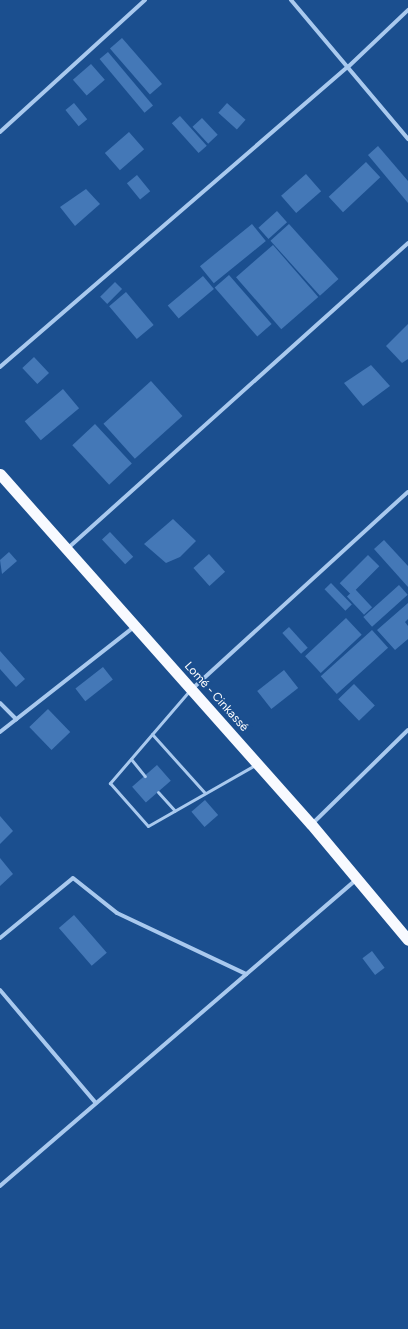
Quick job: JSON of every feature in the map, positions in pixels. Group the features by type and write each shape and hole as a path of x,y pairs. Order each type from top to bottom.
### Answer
{"highway":[{"name":"Lomé - Cinkassé","path":"0,474 312,824 408,940"}],"street":[{"path":"0,132 144,0"},
{"path":"291,0 408,139"},
{"path":"0,367 348,67 408,10"},
{"path":"67,549 408,243"},
{"path":"192,689 408,492"},
{"path":"0,732 135,626"},
{"path":"0,703 16,719"},
{"path":"312,824 408,730"},
{"path":"0,938 73,878 117,913 246,974"},
{"path":"0,1186 358,879"},
{"path":"0,990 96,1103"}],"lane":[{"path":"192,689 110,783 148,826 258,764"},
{"path":"152,734 205,793"},
{"path":"131,759 145,776"},
{"path":"158,792 175,811"}],"building":[{"path":"122,38 162,84 150,95 110,48"},
{"path":"108,52 153,106 145,113 100,59"},
{"path":"91,64 105,80 87,96 73,80"},
{"path":"74,103 87,119 79,126 65,110"},
{"path":"227,103 246,120 237,129 218,113"},
{"path":"180,116 207,146 199,153 172,123"},
{"path":"202,118 218,135 208,144 192,127"},
{"path":"129,132 144,149 120,170 105,153"},
{"path":"378,146 408,181 408,203 368,155"},
{"path":"366,162 380,177 343,212 329,197"},
{"path":"306,174 321,191 296,213 281,196"},
{"path":"137,175 150,191 140,200 127,183"},
{"path":"86,189 100,204 75,226 60,207"},
{"path":"277,211 287,222 268,239 258,228"},
{"path":"252,224 266,241 214,283 200,266"},
{"path":"289,224 339,279 320,296 270,241"},
{"path":"273,245 318,297 281,329 236,277"},
{"path":"229,275 272,324 257,337 215,287"},
{"path":"203,276 214,289 179,319 168,306"},
{"path":"115,282 122,289 107,304 100,297"},
{"path":"126,292 154,325 137,339 109,306"},
{"path":"408,324 408,359 402,363 386,346"},
{"path":"34,357 49,373 37,384 22,368"},
{"path":"371,365 390,386 363,406 344,383"},
{"path":"151,381 182,416 135,459 103,424"},
{"path":"63,389 79,408 41,440 25,421"},
{"path":"95,424 132,463 109,485 72,445"},
{"path":"173,519 196,541 180,557 166,563 144,544"},
{"path":"110,532 133,557 125,564 102,540"},
{"path":"384,540 408,566 408,587 374,549"},
{"path":"9,552 17,561 2,574 0,560"},
{"path":"209,554 225,572 209,586 193,568"},
{"path":"368,555 379,566 351,595 340,583"},
{"path":"331,583 352,605 345,611 325,589"},
{"path":"399,585 408,595 372,627 363,617"},
{"path":"355,589 372,607 364,615 347,597"},
{"path":"408,603 408,619 405,622 408,626 408,639 395,650 377,630"},
{"path":"346,618 362,635 321,673 305,656"},
{"path":"289,627 308,648 301,654 282,633"},
{"path":"372,630 388,648 337,694 321,676"},
{"path":"0,651 25,679 16,687 0,669"},
{"path":"103,667 113,680 85,701 75,689"},
{"path":"284,670 298,688 271,709 257,691"},
{"path":"354,684 375,706 359,721 338,699"},
{"path":"48,709 70,732 52,750 29,727"},
{"path":"157,765 171,781 146,802 132,787"},
{"path":"205,800 218,815 205,827 191,812"},
{"path":"0,816 13,831 0,844"},
{"path":"0,858 13,874 0,886"},
{"path":"74,915 107,953 92,966 59,928"},
{"path":"372,951 385,968 375,975 362,958"}]}
